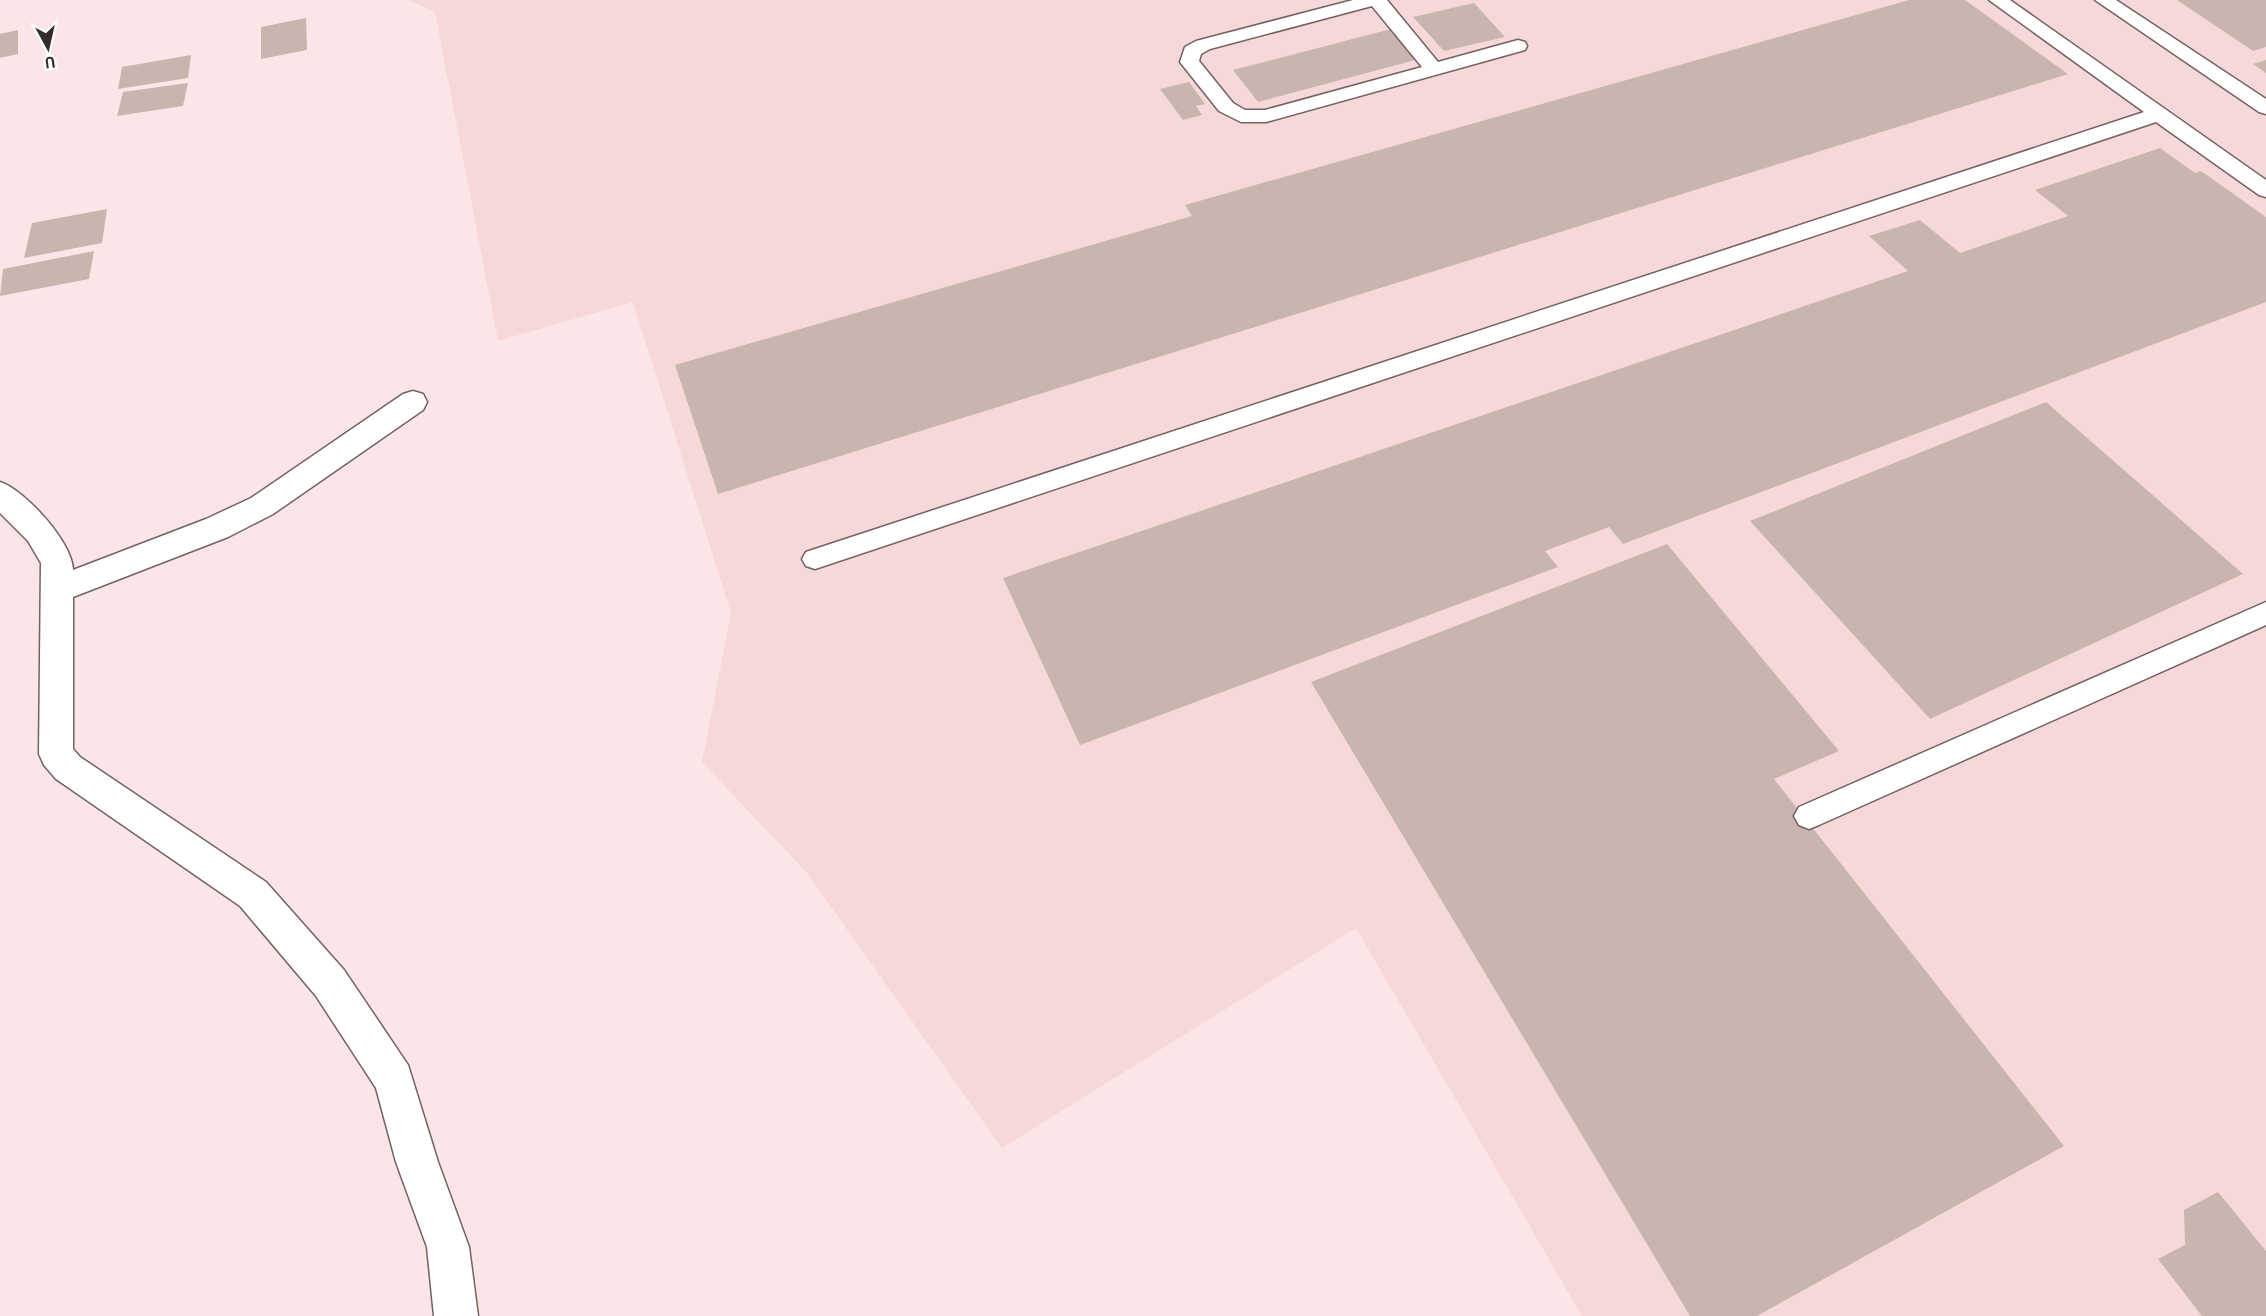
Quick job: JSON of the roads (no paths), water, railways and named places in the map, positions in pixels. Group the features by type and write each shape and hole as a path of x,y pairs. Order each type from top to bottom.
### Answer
{"street":[{"path":"56,590 217,528 262,506 413,402"},
{"path":"0,494 39,532 57,562 57,754 68,768 253,894 330,983 394,1079 417,1162 448,1247 456,1316"}],"lane":[{"path":"1434,69 1375,0 1203,45 1192,51 1189,62 1226,107 1241,116 1266,116 1518,46"},
{"path":"1998,0 2266,190"},
{"path":"2104,0 2266,108"},
{"path":"815,559 2159,114"},
{"path":"1809,816 2266,613"}]}
